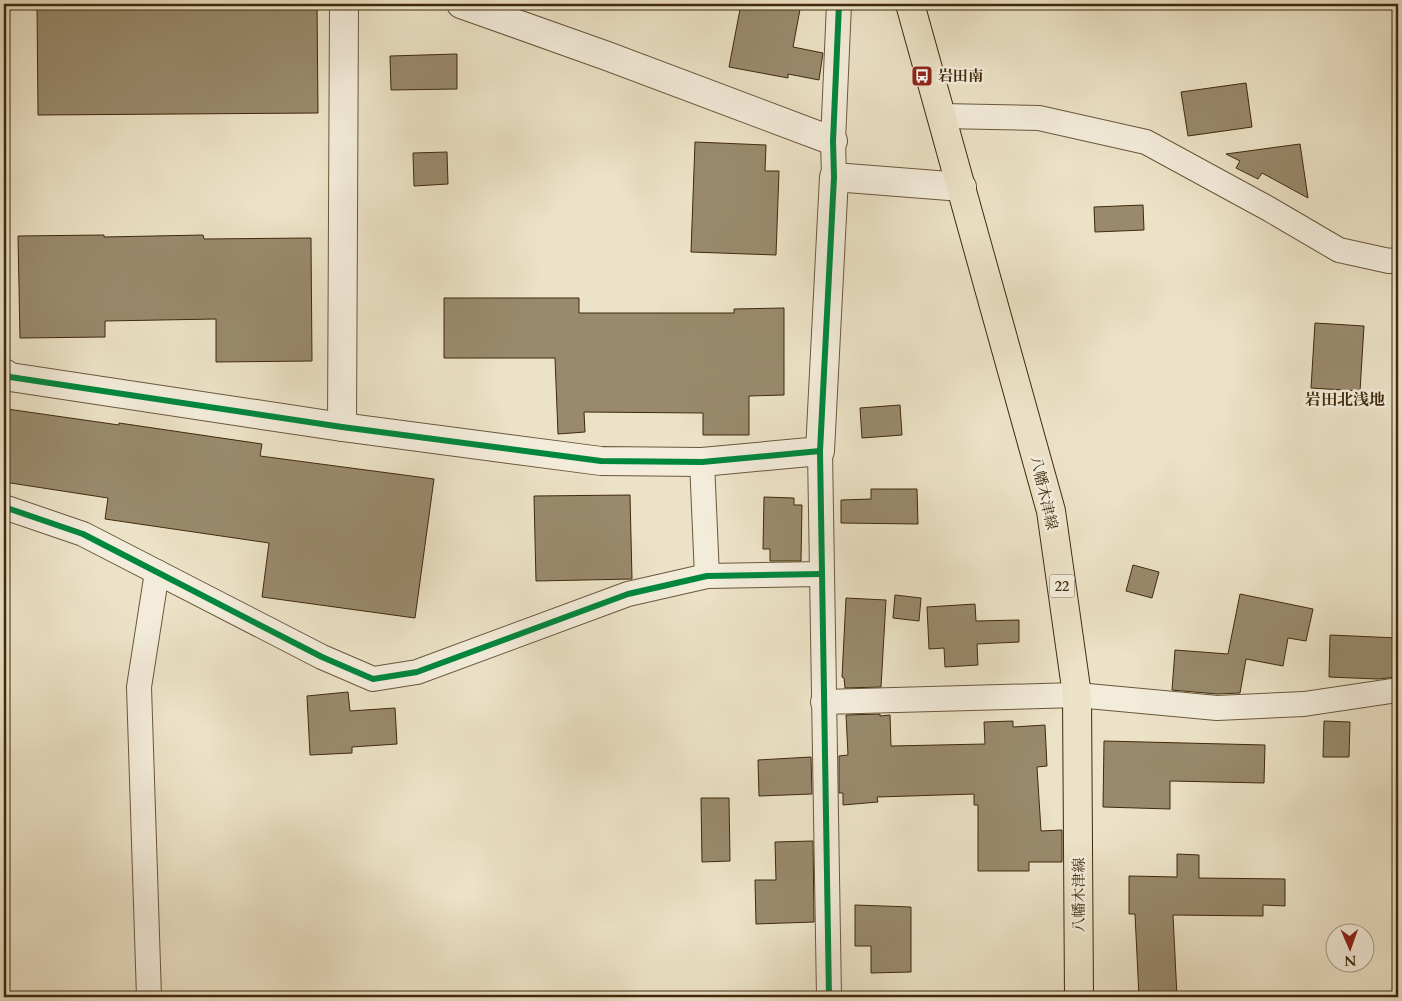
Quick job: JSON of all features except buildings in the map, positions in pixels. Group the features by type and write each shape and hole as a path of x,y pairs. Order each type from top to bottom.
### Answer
{"main road":[{"name":"八幡木津線","path":"910,4 1051,511 1077,695 1079,997"}],"street":[{"path":"342,427 344,4"},
{"path":"461,4 607,56 833,141"},
{"path":"829,997 820,451 834,177 833,141 839,4"},
{"path":"941,116 1039,118 1146,142 1269,209 1339,250 1389,261 1398,260"},
{"path":"834,177 962,187"},
{"path":"4,373 10,378 342,427 601,461 702,462 820,451"},
{"path":"702,462 707,576"},
{"path":"4,507 83,534 322,657 372,679 417,672 628,594 707,576 821,574"},
{"path":"149,997 139,687 157,572"},
{"path":"823,702 1077,695 1217,708 1304,704 1398,690"}],"cycle path":[{"path":"829,997 820,451 834,177 833,141 839,4"},
{"path":"4,373 10,377 342,427 601,461 702,462 820,451"},
{"path":"4,507 83,534 322,657 373,679 417,672 628,594 707,576 821,574"}],"place":[{"name":"岩田南","path":"922,76"}],"district":[{"name":"岩田北浅地","path":"1345,400"}]}
